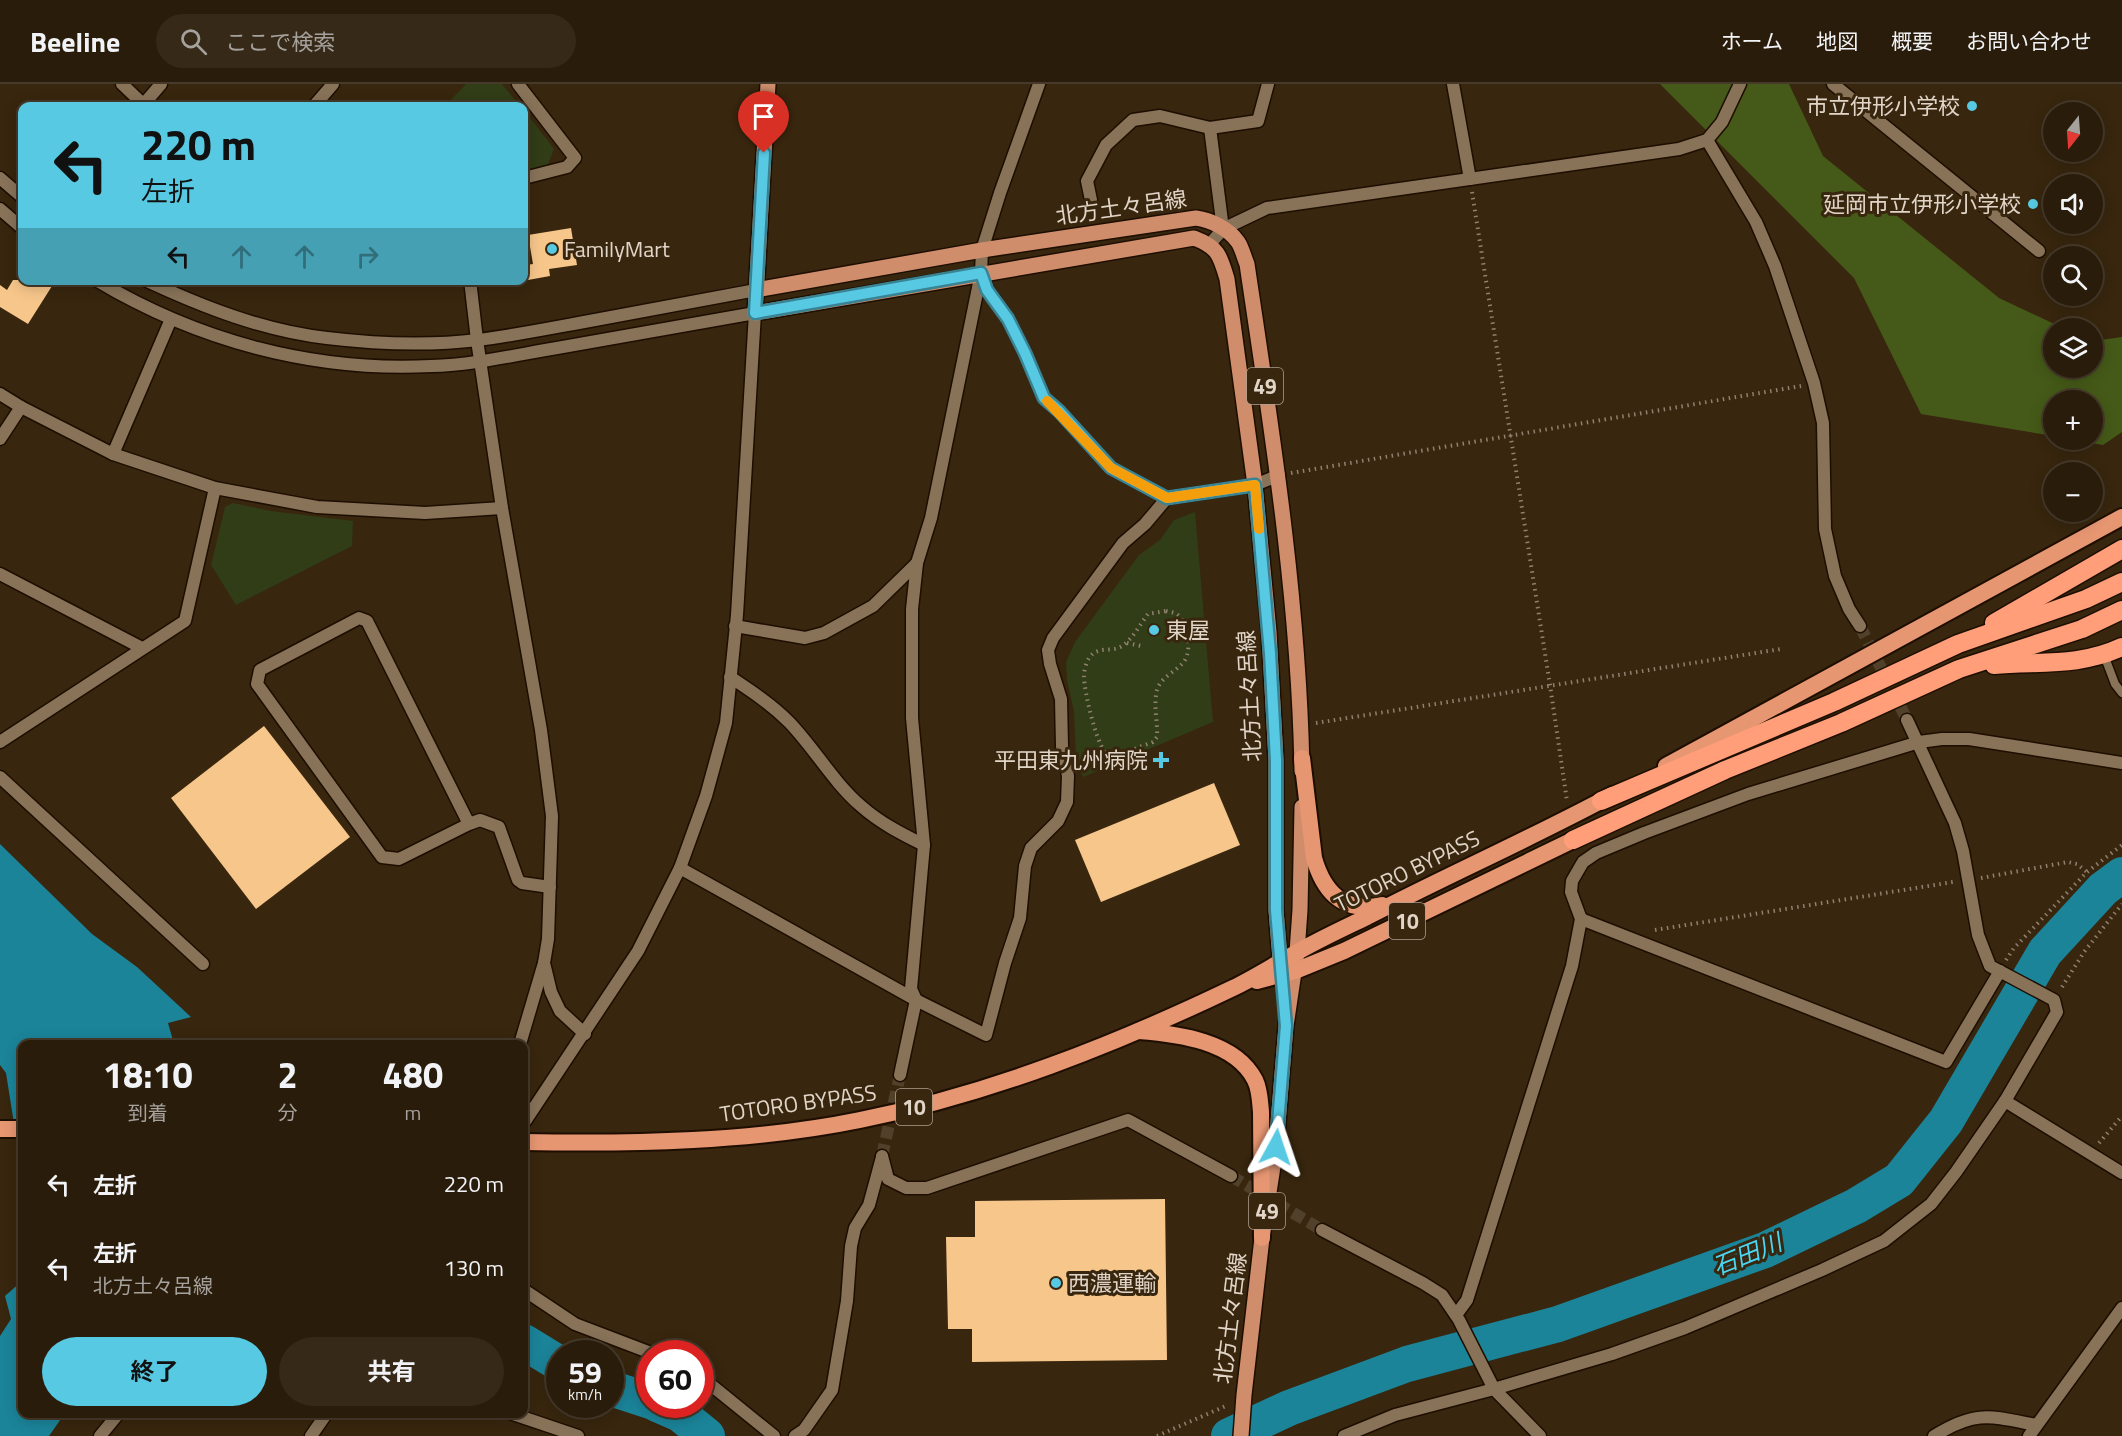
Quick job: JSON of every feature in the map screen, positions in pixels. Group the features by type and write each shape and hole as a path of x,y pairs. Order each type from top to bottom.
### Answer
{"highway":[{"name":"TOTORO BYPASS","path":"1286,969 1297,952 1601,801 2122,517"},
{"path":"1601,801 1834,702 1958,644 2122,549"},
{"path":"1958,644 2086,599 2122,582"},
{"path":"1573,840 1725,770 1841,723 1959,669 2082,629 2122,610"},
{"path":"1959,669 2005,664 2083,661 2122,647"},
{"path":"1302,759 1314,858 1325,886 1346,903 1374,907 1394,902"},
{"name":"TOTORO BYPASS","path":"528,1142 678,1140 762,1134 860,1120 1007,1081 1075,1058 1236,987 1344,951 1573,840"},
{"path":"1137,1031 1177,1036 1216,1047 1235,1057 1246,1067 1255,1081 1260,1096 1261,1112 1262,1238"},
{"path":"0,1129 18,1129"}],"main road":[{"path":"755,313 768,84"},
{"name":"北方土々呂線","path":"756,290 982,250 1196,218 1207,219 1223,228"},
{"name":"49","path":"1223,228 1238,242 1247,264 1279,475 1301,726 1300,910 1297,952"},
{"name":"北方土々呂線","path":"755,313 1194,238 1210,244 1220,256 1227,279 1255,485 1269,632 1276,760 1276,910 1286,969 1286,1026 1276,1147 1262,1238 1241,1436"}],"street":[{"path":"122,84 140,102"},
{"path":"147,102 161,84"},
{"path":"317,102 333,84"},
{"path":"518,84 575,158 567,167 528,177"},
{"path":"900,1075 916,1000 911,989 924,845 912,718 912,609 917,563 932,518 981,273 982,250 1039,84"},
{"path":"1091,200 1087,181 1106,145 1133,120 1160,116 1210,128 1258,121 1268,84"},
{"path":"1453,84 1470,179"},
{"path":"1210,244 1223,228 1267,208 1678,149 1707,140 1722,123 1740,84"},
{"path":"1833,84 2039,251"},
{"path":"1210,128 1223,228"},
{"path":"1707,140 1756,222 1775,266 1814,383 1822,423 1825,528 1835,576 1849,609 1860,626"},
{"path":"0,178 18,194"},
{"path":"0,209 18,225"},
{"path":"981,273 987,290 1008,319 1044,398 1059,411 1111,468 1167,498 1255,485 1279,475"},
{"path":"104,285 171,319 214,336 269,352 322,363 376,367 432,366 480,361 755,313 735,627 726,723 706,796 680,868 639,951 528,1118"},
{"path":"157,285 229,315 273,328 325,338 378,343 477,340 756,290"},
{"path":"472,285 477,340 502,508 541,730 552,816 548,939 544,963 521,1040"},
{"path":"113,454 171,319"},
{"path":"0,394 113,454 216,488 317,507 425,513 502,508"},
{"path":"0,439 21,407"},
{"path":"0,742 185,621 216,488"},
{"path":"680,868 916,1000 986,1035 1005,963 1020,918 1025,866 1031,848 1058,821 1067,802 1068,776 1062,746 1061,699 1048,650 1053,639 1123,543 1145,524 1167,498"},
{"path":"735,627 805,638 824,633 873,606 917,563"},
{"path":"0,574 142,648"},
{"path":"470,824 367,621 358,618 260,670 257,684 382,857 399,859 480,820 498,827 518,880 522,883 550,887"},
{"path":"730,677 766,701 790,723 838,783 861,807 892,829 924,845"},
{"path":"1344,1436 1395,1415 1612,1354 1685,1328 1884,1241 1931,1204 2005,1101 2057,1012 2052,999 1990,966 1978,935 1963,851 1955,823 1908,720"},
{"path":"1457,1317 1467,1300 1572,966 1581,919 1571,892 1572,881 1583,862 1596,853 1644,833 1748,795 1919,742 1969,738 2122,763"},
{"path":"0,777 203,964"},
{"path":"1581,919 1946,1062 2003,973"},
{"path":"544,963 550,992 560,1011 585,1034"},
{"path":"2005,1101 2122,1173"},
{"path":"795,1436 804,1431 832,1390 839,1360 847,1301 851,1246 855,1228 869,1205 882,1156 888,1179 906,1188 927,1188 1128,1120 1231,1176"},
{"path":"1322,1230 1442,1295 1457,1317 1494,1389 1540,1436"},
{"path":"528,1293 575,1324 636,1347"},
{"path":"2029,1436 2122,1308"},
{"path":"714,1387 774,1436"},
{"path":"1934,1436 1966,1419 1985,1416 2036,1425"},
{"path":"100,1436 114,1418"},
{"path":"311,1436 324,1418"},
{"path":"525,1418 578,1436"}],"lane":[{"path":"2104,655 2115,684 2122,693"}],"path":[{"path":"1470,179 1569,816"},
{"path":"1279,475 1814,383"},
{"path":"1166,611 1175,613 1183,621 1188,640 1185,660 1157,689 1157,737 1153,742 1120,755 1110,758 1105,755 1084,677 1087,660 1094,652 1120,647 1148,614 1166,611"},
{"path":"1125,643 1141,646"},
{"path":"1301,726 1781,649"},
{"path":"1120,755 1123,766"},
{"path":"2003,973 2014,948 2087,872 2122,845"},
{"path":"1623,936 2068,862 2077,864 2087,872"},
{"path":"2052,999 2084,952 2122,904"},
{"path":"2090,1153 2122,1116"},
{"path":"1157,1436 1222,1408 1244,1395"}],"green space":[{"path":"466,84 502,84 517,102 449,102"},
{"path":"1660,84 1789,84 1823,156 1999,298 2043,319 2043,378 2103,378 2103,340 2122,337 2122,432 2103,445 2103,390 2043,390 2043,434 1921,414 1854,278"},
{"path":"528,115 554,149 547,167 528,169"},
{"path":"233,503 271,511 353,521 352,546 236,605 211,565 225,507"},
{"name":"平田東九州病院","path":"1195,512 1213,722 1083,777 1076,758 1074,711 1067,681 1066,662 1075,642 1139,555 1160,540 1174,520"}],"water":[{"path":"0,844 92,934 137,967 191,1017 168,1023 173,1040 18,1040 18,1149 6,1073 0,1065"},
{"path":"18,1285 18,1418 62,1418 49,1436 0,1436 0,1336 11,1319 5,1296"}],"building":[{"name":"FamilyMart","path":"571,228 577,265 549,269 550,276 528,280 528,265 533,264 528,235"},
{"path":"13,280 18,280 18,285 52,286 28,324 0,307 0,285 7,290"},
{"path":"264,726 350,837 256,909 171,798"},
{"name":"平田東九州病院","path":"1214,783 1240,845 1101,902 1075,840"},
{"name":"西濃運輸","path":"1165,1199 1167,1360 972,1362 972,1329 948,1329 946,1237 975,1237 975,1201"}],"waterway":[{"name":"石田川","path":"1229,1436 1289,1408 1407,1364 1558,1324 1765,1250 1856,1206 1899,1180 1946,1121 2045,952 2103,889 2122,875"},
{"name":"石田川","path":"528,1344 546,1355"},
{"name":"石田川","path":"624,1393 636,1396"},
{"name":"石田川","path":"685,1418 707,1436"}],"tunnel":[{"path":"1860,626 1907,720"},
{"path":"882,1156 900,1075"},
{"path":"1231,1176 1322,1230"}],"slow traffic":[{"path":"1047,401 1111,468 1167,498 1255,485 1259,529"}],"place":[{"name":"市立伊形小学校","path":"1972,106"},
{"name":"延岡市立伊形小学校","path":"2033,204"},
{"name":"FamilyMart","path":"552,249"},
{"name":"東屋","path":"1154,630"},
{"name":"平田東九州病院","path":"1161,760"},
{"name":"西濃運輸","path":"1056,1283"}],"route":[{"path":"764,153 755,313 981,273 987,290 1008,319 1044,398 1059,411 1111,468 1167,498 1255,485 1270,653 1276,760 1276,910 1286,1026 1276,1147"}]}
